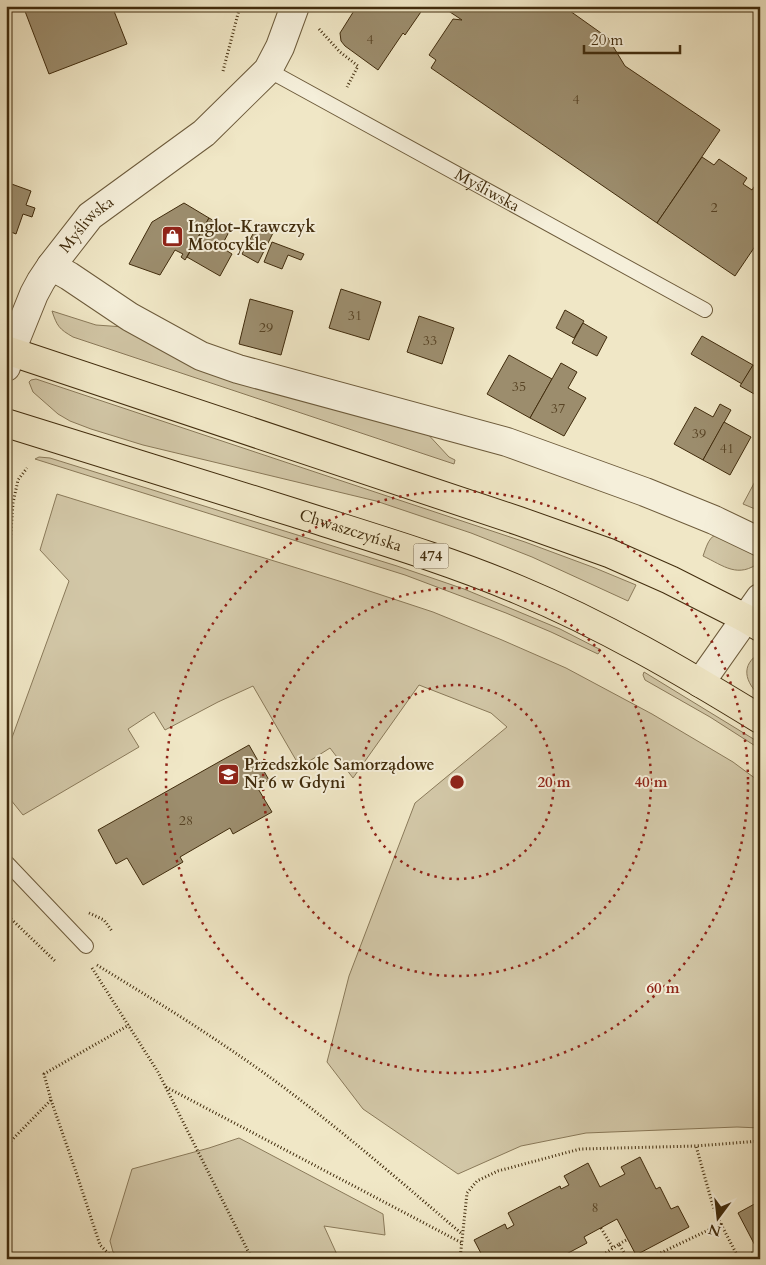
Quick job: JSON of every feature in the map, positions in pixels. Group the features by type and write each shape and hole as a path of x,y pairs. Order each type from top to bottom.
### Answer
{"main road":[{"path":"8,356 519,521 610,554 755,615"},
{"name":"Chwaszczyńska","path":"6,423 437,558 520,590 599,626 760,719"}],"street":[{"name":"Myśliwska","path":"8,356 41,281 90,216 204,133 268,70 280,47 295,6"},
{"path":"51,266 130,317 201,356 238,369 507,442 645,492 714,520 760,542"},
{"path":"700,683 755,615"}],"lane":[{"name":"Myśliwska","path":"268,70 705,310"},
{"path":"6,862 86,946"}],"path":[{"path":"222,73 240,6"},
{"path":"318,27 340,52 358,66 347,88"},
{"path":"6,601 13,503 18,480 28,468"},
{"path":"6,914 56,962"},
{"path":"252,1259 158,1072 92,964 223,1044 285,1089 380,1163 462,1234"},
{"path":"114,1259 100,1246 44,1074 129,1025"},
{"path":"165,1087 462,1242"},
{"path":"6,1146 51,1100"},
{"path":"460,1259 466,1192 477,1181 498,1171 580,1149 696,1146 760,1141"},
{"path":"696,1146 713,1206 739,1259"},
{"path":"648,1259 721,1224"},
{"path":"601,1228 613,1248"},
{"path":"598,1259 628,1239"},
{"path":"619,1244 628,1259"},
{"path":"743,1259 757,1250"}],"shaded area":[{"path":"52,311 96,325 124,327 424,430 449,457 455,460 454,464 73,337 59,327"},
{"path":"36,379 525,542 636,585 628,601 532,557 471,533 376,501 143,445 91,429 58,414 33,392 29,382"},
{"path":"39,457 50,458 397,566 464,589 560,629 601,650 598,654 506,613 405,575 35,459"},
{"path":"760,472 760,511 743,504"},
{"path":"57,494 339,581 433,612 502,640 566,668 652,714 733,762 760,782 760,1128 737,1127 586,1133 521,1146 458,1174 363,1109 327,1062 349,976 415,803 507,727 491,713 419,685 353,778 330,748 300,767 253,686 165,730 154,712 128,729 139,747 23,815 6,794 6,754 69,581 40,550"},
{"path":"715,535 758,553 760,562 745,570 738,570 724,567 703,556 709,541"},
{"path":"760,653 760,696 748,679 747,668 749,663"},
{"path":"644,672 760,743 760,749 710,717 645,680"},
{"path":"239,1138 383,1214 385,1235 324,1226 339,1259 123,1259 113,1252 110,1241 132,1169"}],"building":[{"path":"23,6 112,6 127,44 49,74"},
{"path":"357,6 425,6 405,35 403,33 378,70 341,41 340,33"},
{"path":"441,6 563,6 608,38 625,66 720,130 657,223 431,68 436,60 429,55 453,19 462,20"},
{"path":"702,157 714,165 719,159 747,178 743,184 752,190 756,184 760,187 760,239 735,276 657,223"},
{"path":"6,182 31,191 26,205 35,208 32,217 23,214 16,234 6,230"},
{"name":"Inglot-Krawczyk Motocykle","path":"184,203 209,218 185,260 181,257 183,254 175,250 160,275 129,264 152,222"},
{"path":"209,218 230,230 221,247 232,254 220,276 187,257"},
{"path":"259,223 274,231 258,263 242,254"},
{"path":"272,242 304,254 301,260 288,255 282,269 264,262"},
{"path":"341,289 381,302 369,340 329,328"},
{"path":"250,299 293,311 281,355 239,344"},
{"path":"565,310 584,321 574,338 556,328"},
{"path":"419,316 454,328 442,364 407,352"},
{"path":"583,323 607,337 597,356 572,343"},
{"path":"702,336 753,365 742,384 691,354"},
{"path":"509,355 552,379 530,418 487,394"},
{"path":"561,363 577,372 568,388 586,398 564,436 530,418"},
{"path":"753,365 760,369 760,388 756,395 740,386"},
{"path":"720,404 731,410 703,460 674,444 695,407 713,417"},
{"path":"724,422 751,437 730,475 703,460"},
{"path":"249,745 269,780 257,787 272,812 233,834 230,828 180,857 183,862 143,885 127,858 116,864 98,830"},
{"path":"640,1157 656,1189 660,1187 671,1209 678,1206 689,1227 636,1255 617,1219 584,1237 587,1243 557,1259 484,1259 474,1240 505,1224 507,1229 514,1225 508,1213 560,1186 561,1189 569,1185 564,1176 588,1163 600,1187 625,1174 621,1167"},
{"path":"760,1201 760,1255 738,1213"}],"place":[{"name":"Inglot-Krawczyk Motocykle","path":"172,236"},
{"name":"Przedszkole Samorządowe Nr 6 w Gdyni","path":"228,774"}]}
